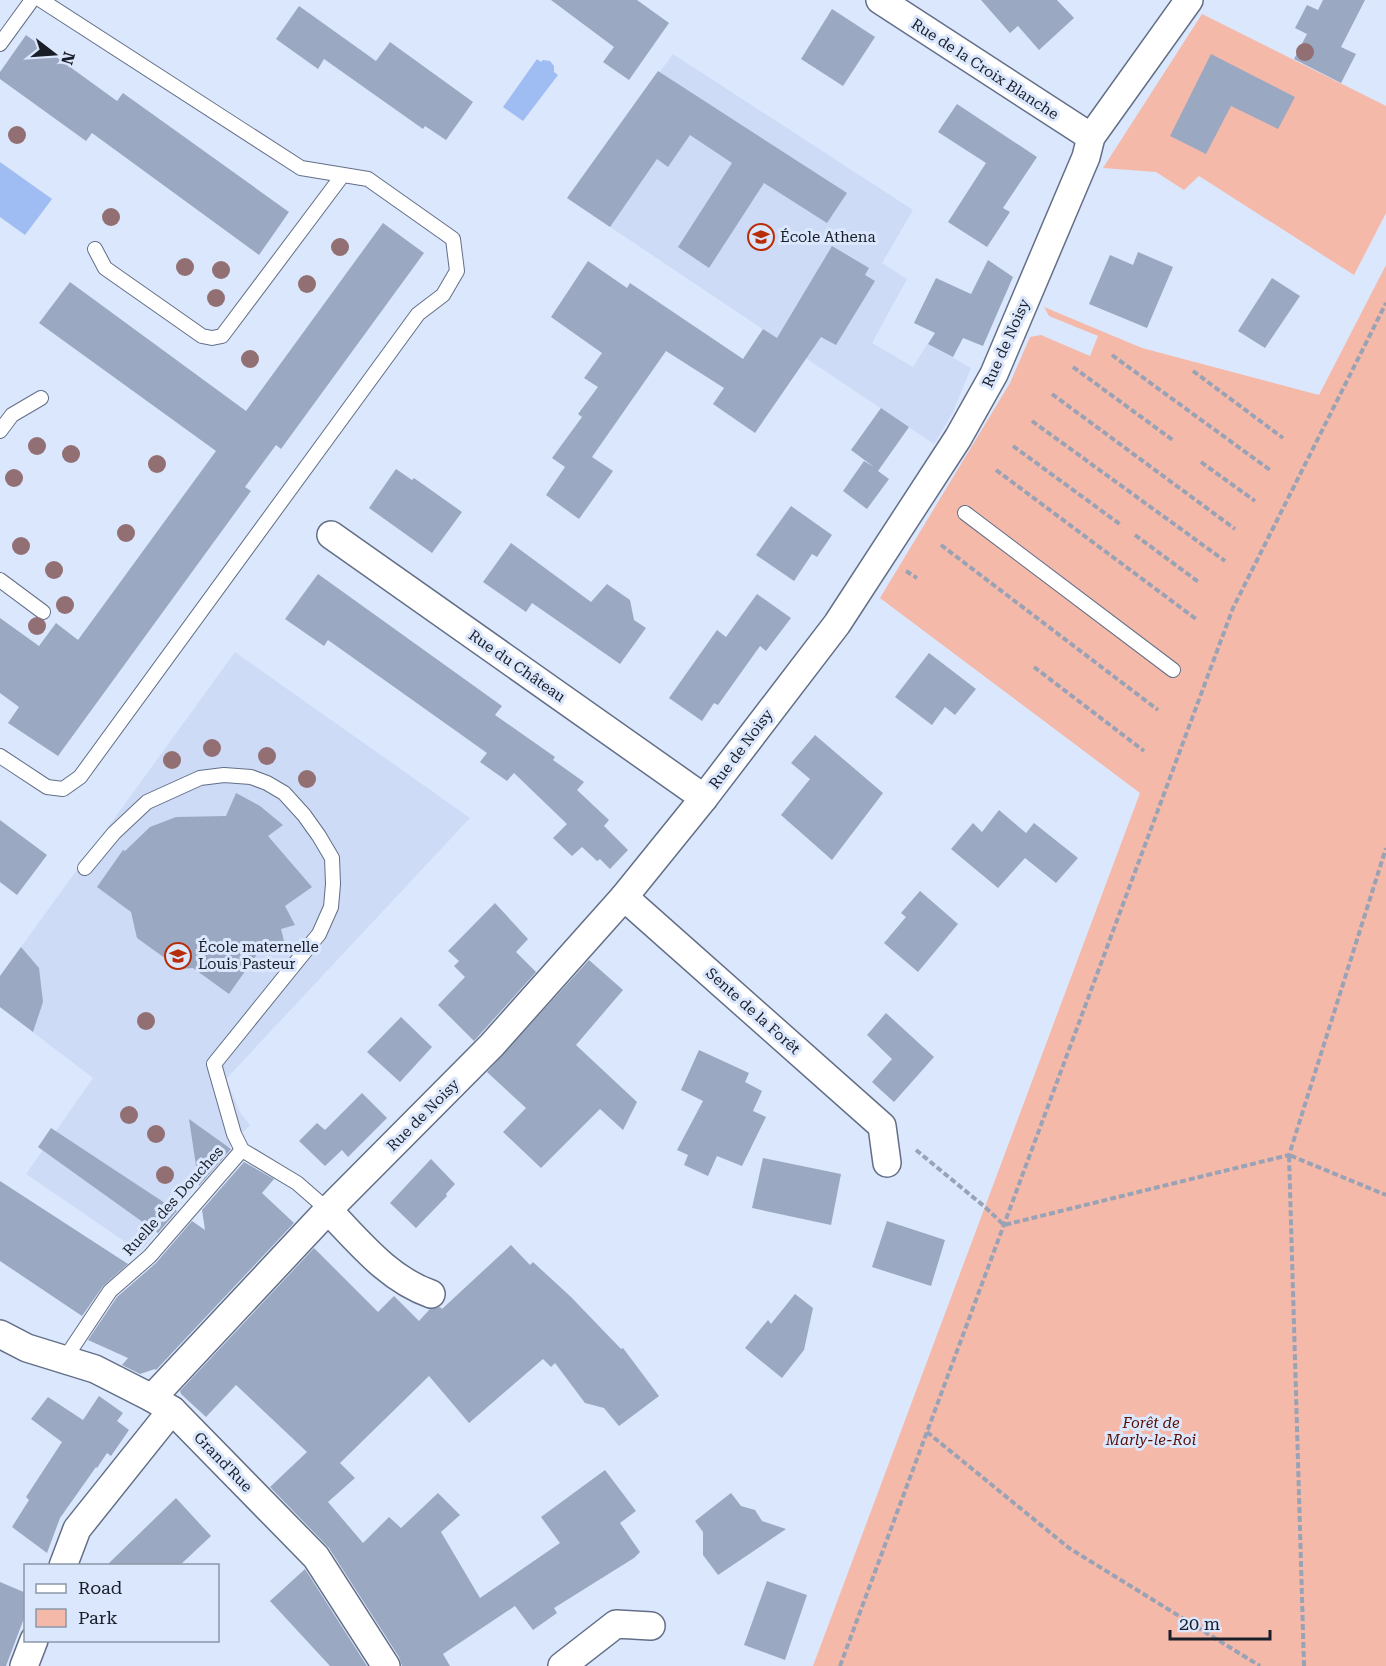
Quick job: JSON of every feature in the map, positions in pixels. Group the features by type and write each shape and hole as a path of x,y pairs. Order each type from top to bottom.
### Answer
{"street":[{"name":"Rue de la Croix Blanche","path":"880,0 1091,137"},
{"name":"Rue de Noisy","path":"64,1564 77,1529 162,1404 328,1210 492,1045 624,897 704,798 837,624 958,438 994,374 1086,157 1091,137 1189,0"},
{"name":"Rue du Château","path":"331,535 704,798"},
{"name":"Sente de la Forêt","path":"624,897 882,1126"},
{"path":"882,1126 888,1163"},
{"path":"328,1210 387,1270 418,1289 432,1294"},
{"name":"Grand'Rue","path":"0,1334 27,1348 95,1369 162,1404 316,1557 386,1666"},
{"path":"562,1666 616,1624 651,1626"},
{"path":"24,1666 34,1642"}],"lane":[{"path":"0,44 32,0"},
{"path":"0,756 47,787 63,789 80,777 418,314 443,295 457,271 453,239 368,179 301,168 41,0"},
{"path":"95,249 105,268 202,336 212,338 222,336 342,176"},
{"path":"0,431 12,415 41,398"},
{"path":"965,513 1173,670"},
{"path":"0,580 43,612"},
{"path":"85,868 114,833 147,802 200,778 224,775 251,777 284,793 304,815 332,858 332,906 320,934 214,1064 234,1134 242,1150 297,1183 328,1210"},
{"name":"Ruelle des Douches","path":"64,1360 110,1291 150,1256 242,1150"}],"path":[{"path":"840,1666 1233,608 1386,303"},
{"path":"1112,355 1270,470"},
{"path":"1073,367 1174,441"},
{"path":"1193,371 1283,438"},
{"path":"1052,394 1235,529"},
{"path":"1032,421 1225,561"},
{"path":"1013,446 1121,525"},
{"path":"1201,462 1255,501"},
{"path":"996,470 1196,619"},
{"path":"1135,535 1200,582"},
{"path":"941,545 1158,710"},
{"path":"1034,668 1144,752"},
{"path":"1304,1666 1289,1155 1386,848"},
{"path":"882,1126 916,1149 1004,1225"},
{"path":"1004,1225 1289,1155 1386,1195"},
{"path":"927,1432 1069,1548 1260,1666"}],"shaded area":[{"name":"École Athena","path":"673,54 913,210 882,263 907,279 872,343 913,367 928,343 971,368 953,412 934,444 567,198"},
{"name":"École maternelle Louis Pasteur","path":"235,652 470,818 226,1079 240,1112 250,1125 140,1252 26,1174 93,1078 0,1007 0,976"}],"green space":[{"path":"1202,14 1386,106 1386,213 1354,275 1199,176 1184,190 1156,172 1103,168"},
{"name":"Forêt de Marly-le-Roi","path":"1386,265 1386,1666 813,1666 1140,793 880,598 1010,383 1030,337 1041,335 1090,356 1098,336 1049,316 1044,307 1142,348 1319,395"}],"water":[{"path":"537,59 541,62 550,61 554,66 554,72 558,75 523,121 503,107"},
{"path":"0,162 52,199 25,235 0,217"}],"building":[{"path":"551,0 637,0 669,23 629,80 603,62 614,47"},
{"path":"981,0 1057,0 1074,18 1039,50 1018,26 1010,33"},
{"path":"1323,0 1365,0 1341,47 1356,54 1341,83 1294,59 1307,34 1295,28 1307,5 1318,10"},
{"path":"299,6 376,61 390,42 473,102 446,140 425,126 423,129 324,59 318,69 276,39"},
{"path":"832,9 875,37 843,86 801,59"},
{"path":"26,35 117,101 123,93 289,212 259,255 92,133 86,141 0,79 0,72"},
{"path":"1211,54 1295,97 1278,129 1231,106 1206,154 1170,136"},
{"path":"658,71 847,193 827,223 764,183 709,268 678,247 732,163 690,135 668,167 657,159 610,227 567,198"},
{"path":"957,104 1037,157 1003,208 1010,212 987,247 948,222 986,163 938,132"},
{"path":"383,223 424,253 281,449 276,445 245,487 251,491 58,756 8,723 19,707 0,693 0,618 39,646 56,623 78,640 216,451 39,323 70,282 246,411"},
{"path":"832,246 869,268 865,275 875,281 836,345 821,337 755,433 713,404 724,388 666,351 592,457 613,471 579,519 546,495 565,467 552,458 582,417 578,414 598,387 584,378 602,353 551,317 588,261 627,288 630,283 743,359 763,329 777,338"},
{"path":"1138,252 1173,267 1147,328 1089,304 1110,255 1133,265"},
{"path":"988,260 1013,277 983,346 963,338 953,357 928,344 935,333 914,323 936,278 971,294"},
{"path":"1272,278 1300,296 1265,348 1238,331"},
{"path":"881,408 909,427 878,471 889,479 867,509 843,491 864,461 874,467 851,450"},
{"path":"396,469 412,480 414,478 462,512 432,553 369,508"},
{"path":"791,506 832,535 817,557 812,554 794,581 756,555"},
{"path":"511,543 591,602 607,584 630,600 634,620 646,628 620,664 532,603 526,612 483,582"},
{"path":"318,574 502,706 495,715 555,757 553,760 584,782 577,790 609,820 604,826 628,850 610,869 582,847 572,856 553,838 567,824 514,773 507,781 480,762 487,753 328,640 324,646 285,619"},
{"path":"757,594 791,618 766,651 760,646 718,705 714,703 702,721 669,698 717,630 726,637"},
{"path":"929,653 976,689 955,715 945,707 932,725 895,697"},
{"path":"815,735 883,793 832,860 781,815 810,779 791,763"},
{"path":"236,793 260,806 283,825 268,836 312,887 285,906 295,925 281,929 284,941 265,943 229,994 193,968 180,969 137,938 131,912 97,887 123,850 125,851 150,827 176,817 226,816"},
{"path":"999,810 1026,833 1034,823 1078,858 1056,883 1025,858 998,888 951,849 973,823 982,832"},
{"path":"0,820 47,855 17,895 0,882"},
{"path":"920,891 958,924 918,972 884,943 906,917 901,913"},
{"path":"495,903 528,939 516,952 536,972 474,1041 438,1005 465,977 454,966 459,961 448,951"},
{"path":"21,947 39,968 43,1002 33,1032 0,1007 0,976"},
{"path":"589,960 623,990 576,1045 637,1102 623,1130 600,1109 541,1168 503,1132 526,1108 487,1072"},
{"path":"886,1013 934,1057 894,1102 872,1082 892,1059 867,1035"},
{"path":"401,1017 432,1047 400,1082 367,1052"},
{"path":"699,1050 749,1073 745,1082 762,1091 753,1111 766,1117 742,1166 717,1156 708,1176 684,1165 688,1155 677,1150 703,1101 681,1090"},
{"path":"362,1093 387,1118 348,1157 342,1150 325,1166 299,1141 317,1123 325,1130"},
{"path":"189,1119 231,1149 199,1186"},
{"path":"51,1128 177,1211 158,1233 38,1147"},
{"path":"763,1158 841,1174 831,1225 752,1208"},
{"path":"431,1159 455,1184 446,1194 447,1196 416,1228 390,1203"},
{"path":"244,1162 274,1179 262,1193 294,1223 156,1370 140,1374 122,1365 128,1358 88,1340 117,1297 156,1263 192,1221 205,1230 202,1210"},
{"path":"0,1181 128,1264 103,1286 82,1316 0,1261"},
{"path":"887,1221 945,1240 931,1286 872,1267"},
{"path":"511,1245 530,1265 533,1262 571,1297 621,1349 623,1348 659,1396 619,1426 604,1408 585,1403 555,1363 551,1367 543,1359 469,1423 429,1376 340,1463 355,1478 328,1502 363,1543 389,1517 401,1528 438,1493 460,1515 441,1532 480,1598 560,1543 541,1517 605,1470 636,1511 620,1523 640,1552 554,1608 557,1613 533,1630 515,1606 443,1654 450,1666 402,1666 399,1657 329,1548 270,1487 307,1452 236,1385 206,1417 180,1391 314,1248 378,1312 394,1296 419,1321 430,1309 440,1307 442,1309"},
{"path":"795,1294 813,1308 804,1350 782,1378 745,1348 768,1320 771,1324"},
{"path":"99,1396 123,1413 117,1421 129,1430 111,1456 107,1453 96,1467 60,1518 47,1553 12,1527 29,1500 26,1497 62,1442 31,1419 48,1397 83,1420"},
{"path":"731,1493 741,1506 755,1510 762,1521 786,1529 718,1575 703,1555 703,1532 695,1521"},
{"path":"176,1498 211,1536 181,1564 108,1564"},
{"path":"305,1569 367,1666 330,1666 270,1601"},
{"path":"767,1581 807,1595 785,1660 744,1645"},
{"path":"0,1582 24,1592 24,1618 6,1666 0,1666"}],"place":[{"name":"École Athena","path":"761,237"},
{"name":"École maternelle Louis Pasteur","path":"178,956"}]}
